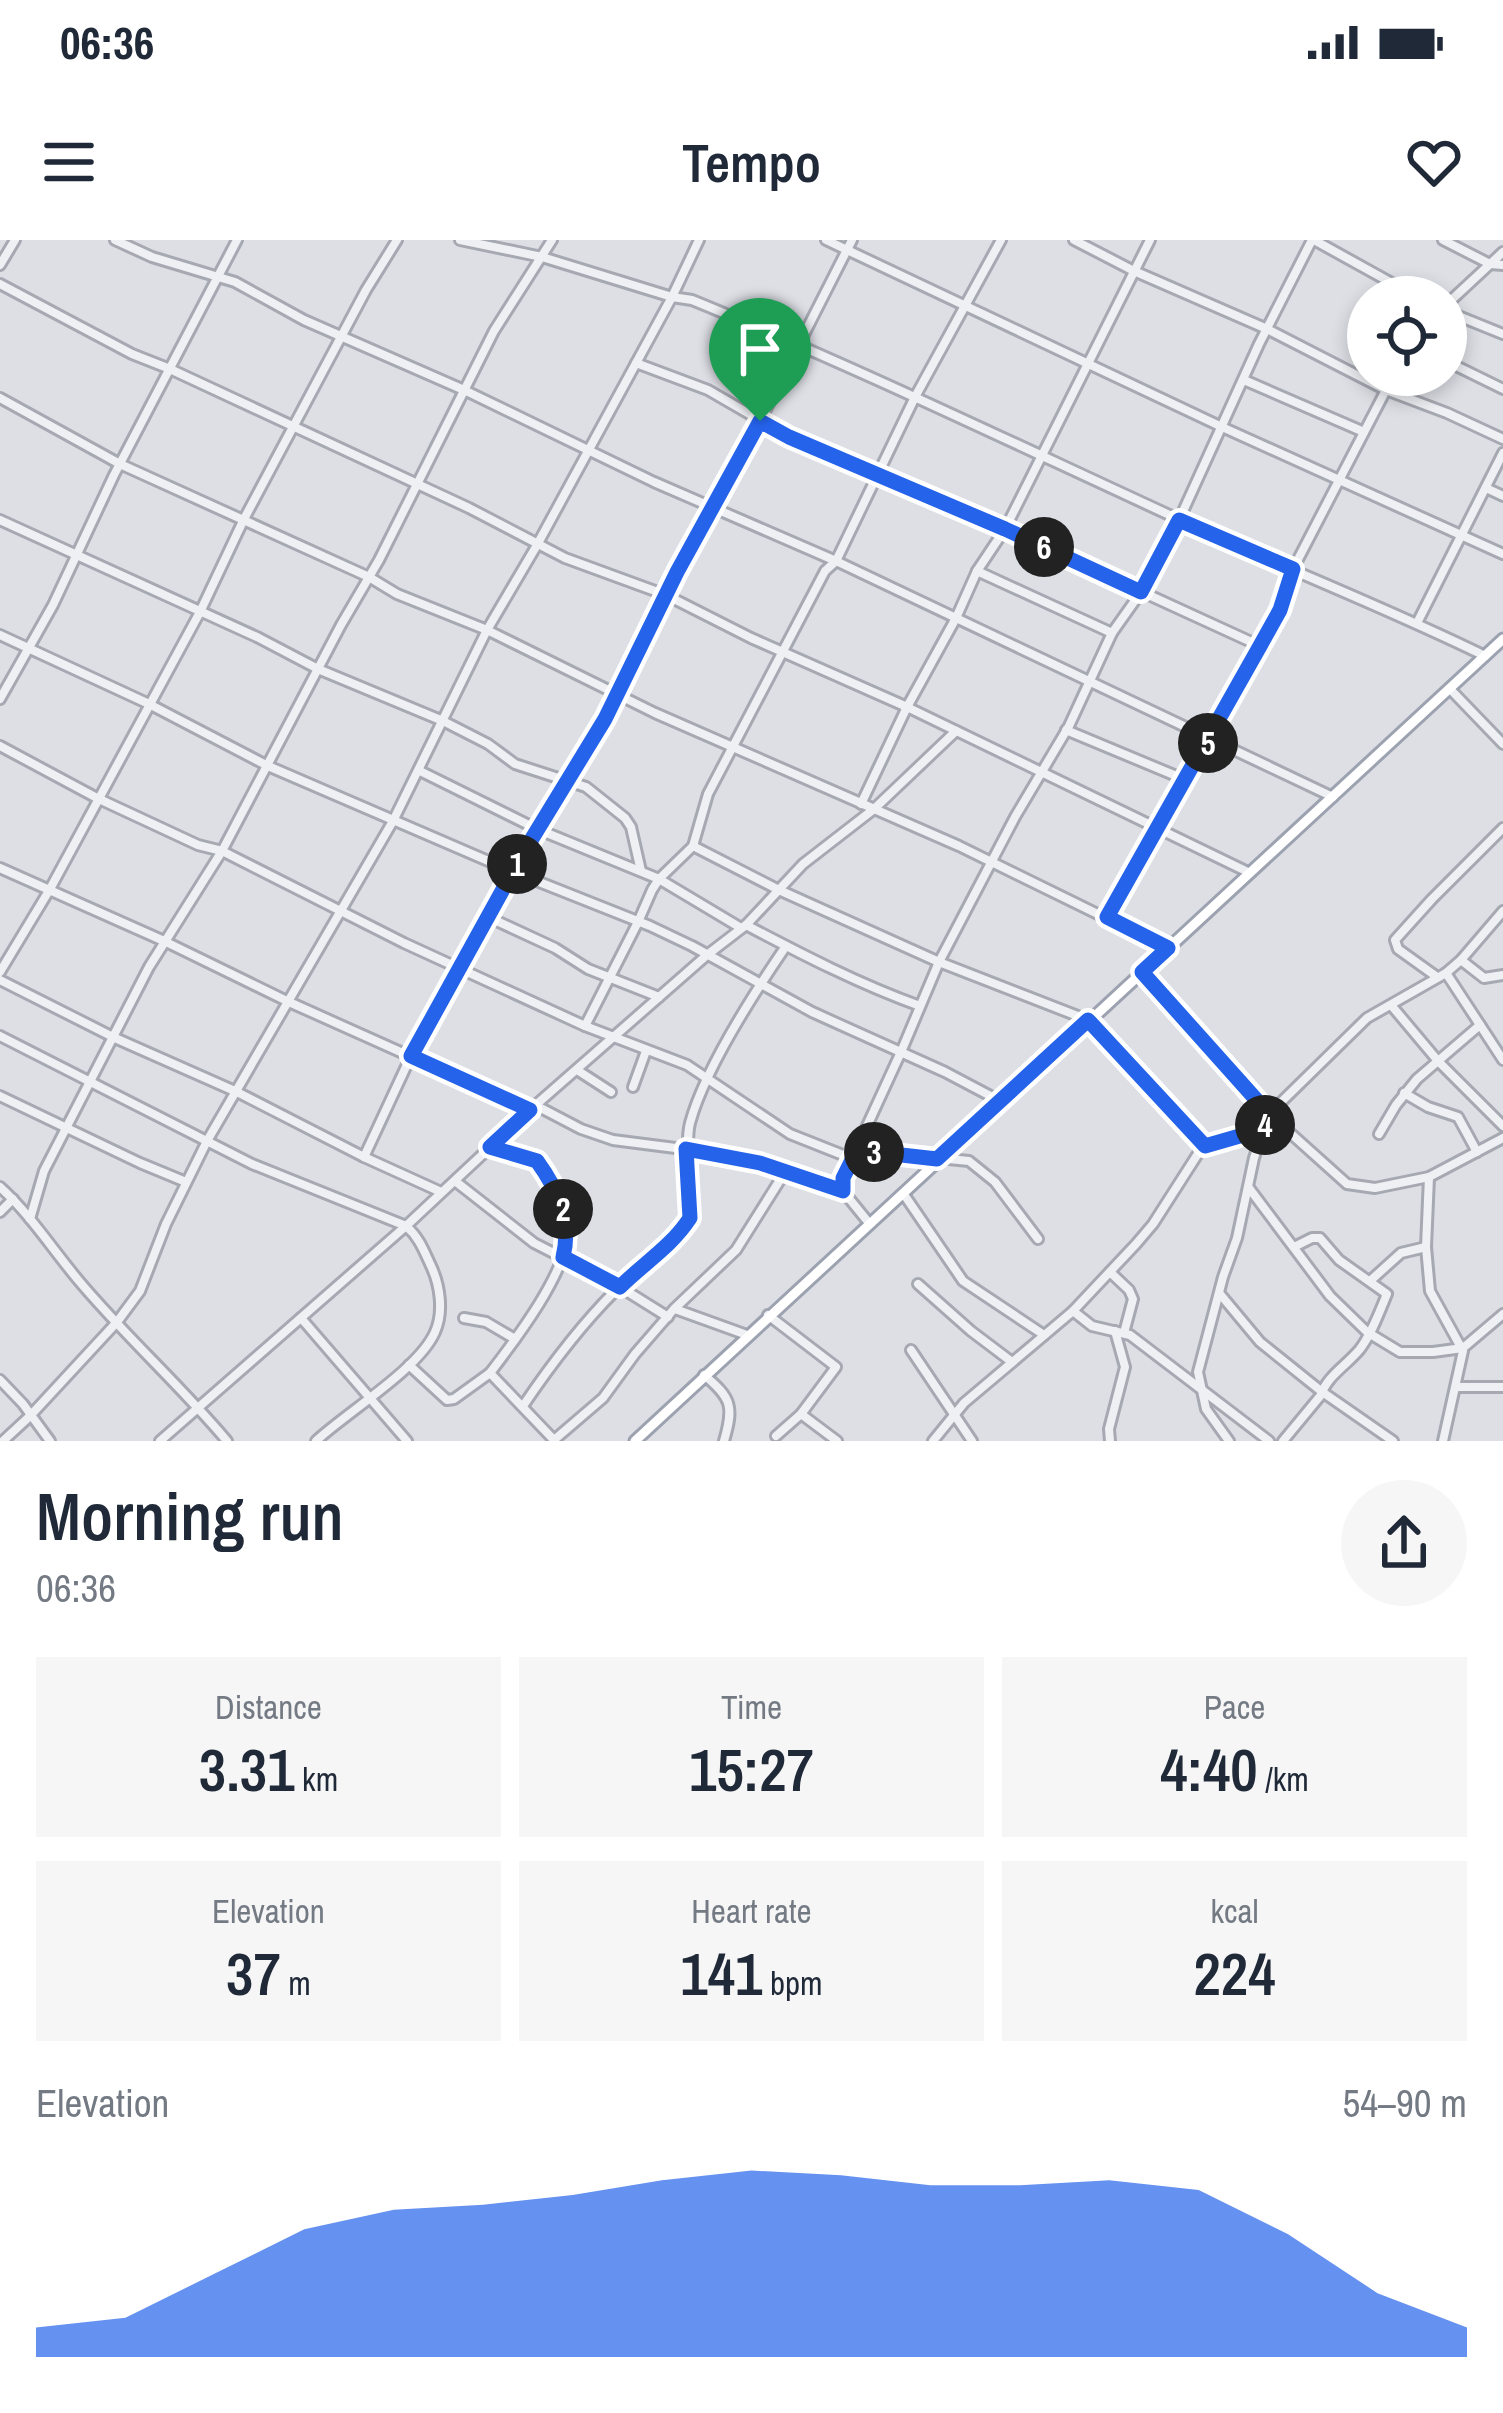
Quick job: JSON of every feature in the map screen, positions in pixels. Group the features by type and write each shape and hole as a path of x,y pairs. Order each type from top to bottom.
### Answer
{"main road":[{"path":"642,1439 746,1335 1503,640"}],"street":[{"path":"0,265 16,240"},
{"path":"115,240 165,261 219,275 304,320 836,561 1333,796"},
{"path":"0,699 53,605 120,464 237,240"},
{"path":"397,240 0,976 115,1038 441,1192"},
{"path":"460,240 542,257 692,300 1485,656"},
{"path":"30,1220 44,1171 164,940 222,851 494,331 552,240"},
{"path":"3,1441 140,1291 207,1141 393,821 487,630 700,240"},
{"path":"826,240 850,245 963,305 1503,554"},
{"path":"585,1026 659,879 692,846 708,794 825,571 836,561 914,397 1001,240"},
{"path":"1074,240 1347,370"},
{"path":"860,805 1150,240"},
{"path":"843,1191 843,1178 939,962 1066,730 1112,633 1141,592 1179,520 1313,240 1379,276"},
{"path":"1442,240 1490,264 1503,265"},
{"path":"364,1157 411,1056 617,695 850,245"},
{"path":"1467,287 1503,252"},
{"path":"0,284 132,354 418,483 565,558 666,595 908,706 1251,874"},
{"path":"1467,318 1503,334"},
{"path":"636,363 708,390 789,437 1260,646"},
{"path":"1467,371 1503,389"},
{"path":"1244,380 1364,432"},
{"path":"1107,917 1280,610 1293,569 1383,396"},
{"path":"1402,396 1503,440"},
{"path":"0,398 120,464 397,594 487,630 617,695 992,861 1168,948"},
{"path":"1417,622 1503,453"},
{"path":"1486,488 1503,496"},
{"path":"0,520 443,722 488,744 514,764 595,792 625,818 638,848 641,871"},
{"path":"977,572 1112,633"},
{"path":"0,635 268,766 638,922 1000,1101"},
{"path":"1450,688 1503,744"},
{"path":"1066,730 1186,781"},
{"path":"160,1441 744,926 803,864 874,809 956,731"},
{"path":"0,746 98,798 198,845 222,851 339,912 585,1026 687,1065 790,1134 855,1155 960,1159 984,1170 1038,1239"},
{"path":"420,771 537,829 659,879 880,992 920,1006"},
{"path":"1503,828 1395,940 1398,949 1442,975 1503,1060"},
{"path":"692,846 939,962 1088,1020 1205,1146"},
{"path":"0,868 164,940 289,1002 580,1129 614,1140 760,1163 843,1191 869,1223"},
{"path":"1229,1441 1206,1409 1199,1364 1269,1114 1356,1027 1461,960 1503,911"},
{"path":"488,917 588,969 659,997"},
{"path":"523,1406 620,1287 660,1255 690,1218 686,1149 690,1124 707,1080 786,946"},
{"path":"1461,960 1484,978 1503,975"},
{"path":"1142,972 1269,1114 1347,1184 1376,1188 1429,1177 1503,1138"},
{"path":"1391,1005 1503,1126"},
{"path":"1379,1134 1404,1094 1480,1025"},
{"path":"0,1036 252,1164 416,1234 436,1278 439,1319 434,1335 409,1365 316,1441"},
{"path":"633,1087 646,1051"},
{"path":"577,1070 611,1092"},
{"path":"1404,1094 1458,1118 1478,1151"},
{"path":"0,1096 186,1183"},
{"path":"933,1441 954,1413 1073,1311 1110,1272 1153,1224 1194,1156 1205,1146 1264,1129"},
{"path":"409,1365 447,1400 454,1400 490,1373 563,1257 565,1220 545,1173 534,1160 490,1147"},
{"path":"490,1373 555,1441 603,1397 671,1313 736,1250 784,1172"},
{"path":"1429,1177 1426,1247 1432,1297 1463,1348 1443,1441"},
{"path":"454,1180 534,1243 671,1313 746,1335"},
{"path":"0,1187 80,1283 227,1441"},
{"path":"1248,1187 1330,1296 1370,1334 1400,1352 1463,1348 1503,1314"},
{"path":"902,1192 963,1281 1044,1335"},
{"path":"0,1212 13,1199"},
{"path":"1283,1441 1359,1351 1387,1294 1339,1260 1320,1238 1294,1247"},
{"path":"1370,1281 1401,1253 1426,1247"},
{"path":"1110,1272 1133,1299 1120,1332 1125,1367 1110,1441"},
{"path":"918,1284 1012,1362"},
{"path":"1219,1293 1259,1342 1393,1441"},
{"path":"1073,1311 1092,1326 1120,1332 1269,1441"},
{"path":"768,1315 836,1367 801,1414 776,1436"},
{"path":"302,1318 407,1441"},
{"path":"464,1318 486,1322 515,1340"},
{"path":"1489,1326 1503,1326"},
{"path":"910,1350 972,1441"},
{"path":"704,1375 729,1400 724,1441"},
{"path":"0,1380 50,1441"},
{"path":"1456,1387 1503,1388"},
{"path":"801,1414 837,1441"}],"route":[{"path":"760,421 1141,592 1179,520 1293,569 1280,610 1107,917 1168,948 1142,972 1269,1114 1264,1129 1205,1146 1088,1020 937,1159 857,1150 843,1178 843,1191 760,1163 686,1149 690,1218 660,1255 620,1287 563,1257 567,1230 562,1207 537,1161 490,1147 530,1110 411,1056 522,855 605,719 677,572 760,421"}]}
